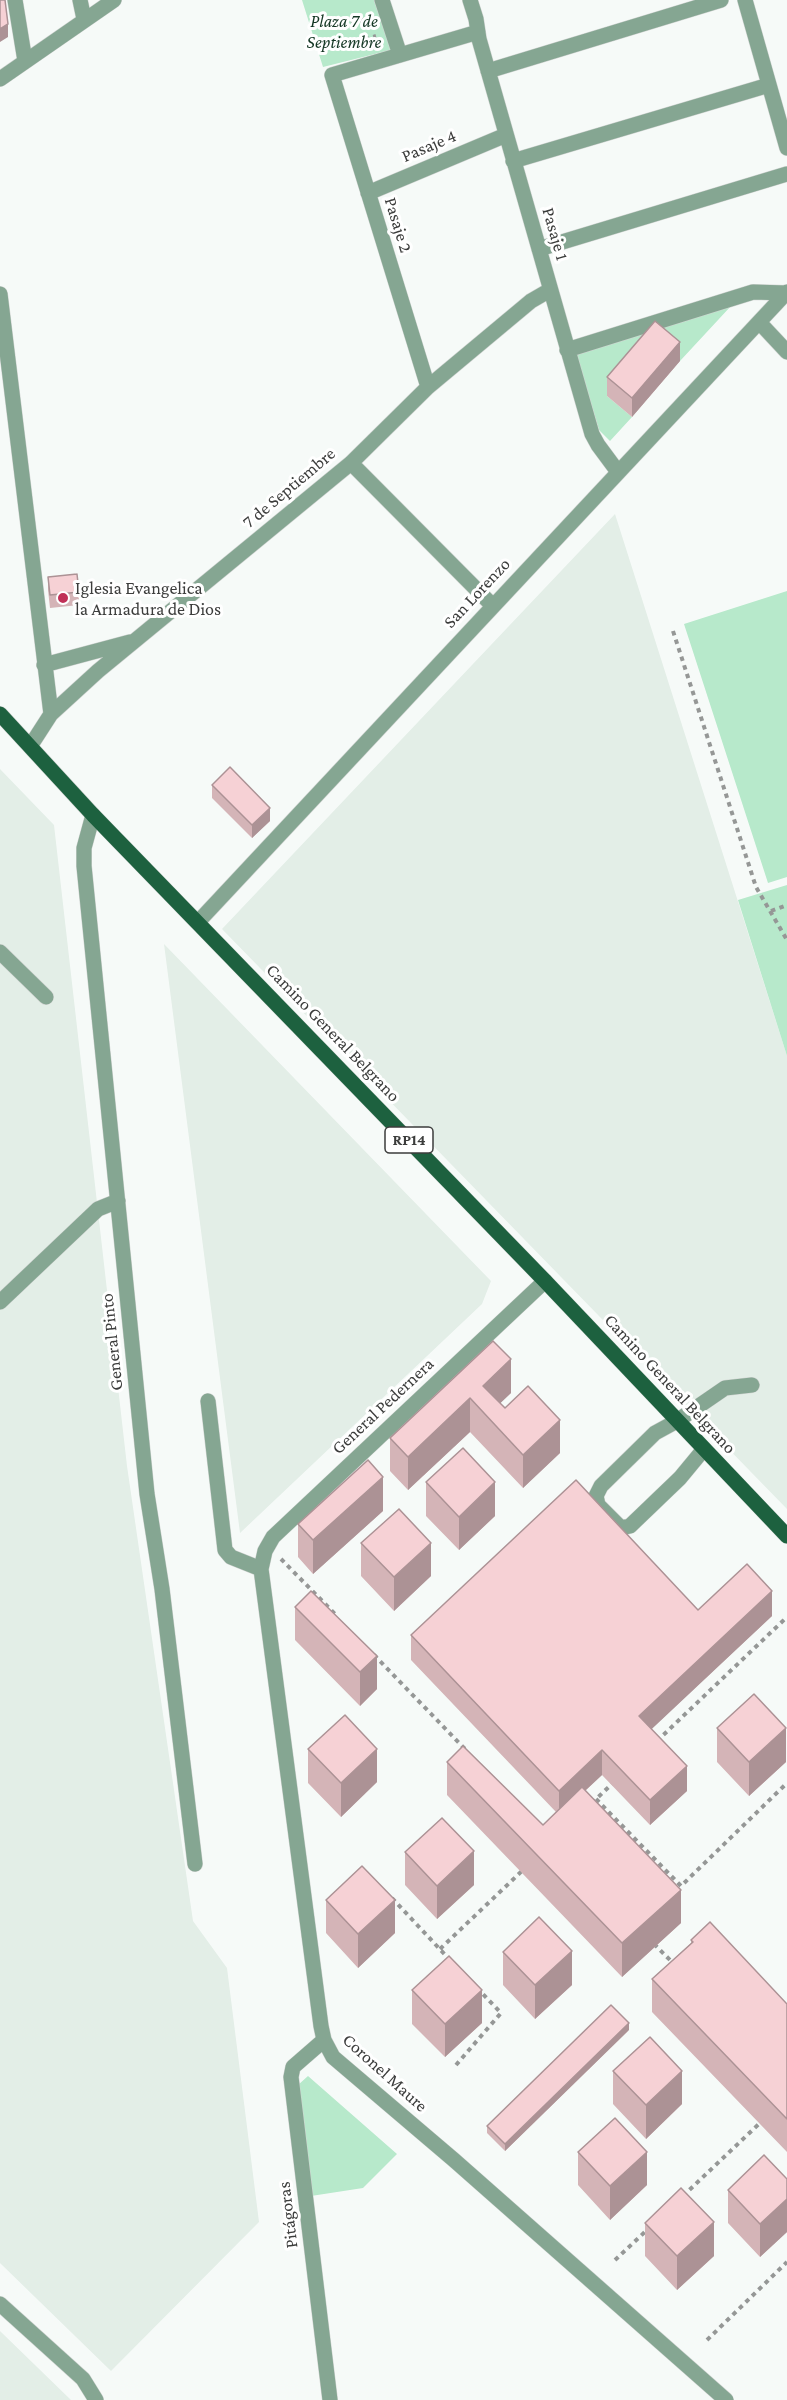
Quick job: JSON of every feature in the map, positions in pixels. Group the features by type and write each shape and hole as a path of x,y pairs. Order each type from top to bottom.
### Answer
{"main road":[{"name":"Camino General Belgrano","path":"0,714 93,815 545,1281 787,1536"}],"street":[{"path":"15,0 25,61"},
{"path":"80,0 84,19"},
{"path":"0,79 114,0"},
{"path":"382,0 400,55 478,32"},
{"name":"Pasaje 1","path":"470,0 513,161 592,434 618,472"},
{"path":"488,71 722,0"},
{"path":"744,0 787,148"},
{"name":"Pasaje 2","path":"400,55 332,75 428,387"},
{"path":"513,161 769,85"},
{"name":"Pasaje 4","path":"368,194 506,135"},
{"path":"539,249 787,174"},
{"name":"7 de Septiembre","path":"51,714 135,640 351,463 428,387 531,301 550,290"},
{"path":"567,351 753,292 787,293"},
{"name":"San Lorenzo","path":"198,922 492,605 787,293"},
{"path":"0,294 51,714 30,745"},
{"path":"759,322 787,352"},
{"path":"351,463 492,605"},
{"path":"44,665 135,640"},
{"name":"General Pinto","path":"93,815 84,848 84,866 147,1494 162,1589 195,1864"},
{"path":"0,952 46,997"},
{"path":"0,1302 98,1209 118,1201"},
{"name":"General Pedernera","path":"261,1569 265,1551 273,1536 545,1281"},
{"path":"704,1449 680,1478 630,1526 621,1528 598,1505 596,1496 606,1481 655,1433 677,1421 725,1388 752,1385"},
{"path":"208,1401 225,1550 231,1557 261,1569"},
{"name":"Coronel Maure","path":"261,1569 324,2040 333,2057 454,2160 726,2400"},
{"name":"Pitágoras","path":"324,2040 293,2067 291,2077 330,2400"},
{"path":"0,2304 83,2379 96,2400"}],"path":[{"path":"674,631 756,887 787,940"},
{"path":"770,910 787,905"},
{"path":"281,1559 339,1619"},
{"path":"657,1741 787,1617"},
{"path":"372,1653 471,1755"},
{"path":"588,1808 622,1774"},
{"path":"596,1799 681,1886 787,1783"},
{"path":"440,1949 529,1863"},
{"path":"386,1891 455,1965"},
{"path":"654,1944 679,1969"},
{"path":"456,2065 501,2013 470,1981"},
{"path":"675,2203 770,2114"},
{"path":"615,2260 649,2228"},
{"path":"707,2340 787,2262"}],"shaded area":[{"path":"615,514 787,1056 787,1509 222,929"},
{"path":"0,769 54,825 127,1466 193,1921 227,1968 259,2222 111,2371 0,2263"},
{"path":"164,944 491,1281 482,1304 240,1533"},
{"path":"0,2331 71,2400 0,2400"}],"green space":[{"name":"Plaza 7 de Septiembre","path":"302,0 374,0 391,50 323,67"},
{"path":"731,306 680,361 655,340 607,396 632,417 610,441 599,430 576,354"},
{"path":"787,591 787,877 768,883 684,624"},
{"path":"787,885 787,1056 738,900"},
{"path":"308,2076 397,2154 363,2188 311,2196 298,2085"}],"building":[{"path":"0,0 5,0 8,24 0,29"},
{"path":"655,321 680,342 632,398 607,377"},
{"path":"77,574 79,592 50,595 48,577"},
{"path":"230,767 270,808 252,825 212,785"},
{"path":"493,1341 511,1359 483,1386 505,1408 528,1386 560,1420 523,1455 470,1398 408,1457 390,1438"},
{"path":"463,1448 495,1482 459,1517 426,1482"},
{"path":"368,1460 383,1477 313,1540 298,1524"},
{"path":"576,1480 698,1610 747,1564 772,1591 639,1716 687,1766 650,1800 602,1750 559,1791 411,1635"},
{"path":"399,1509 431,1543 394,1577 361,1543"},
{"path":"311,1591 377,1656 360,1672 295,1607"},
{"path":"754,1694 786,1728 749,1762 717,1728"},
{"path":"345,1715 377,1749 341,1783 308,1749"},
{"path":"463,1746 543,1825 582,1787 681,1890 622,1943 447,1762"},
{"path":"442,1818 474,1851 437,1886 405,1852"},
{"path":"362,1866 395,1900 358,1934 326,1900"},
{"path":"539,1917 572,1951 535,1985 503,1952"},
{"path":"710,1922 787,2004 787,2119 652,1979 693,1942 691,1940"},
{"path":"449,1956 482,1990 445,2024 412,1990"},
{"path":"611,2005 629,2023 505,2144 487,2126"},
{"path":"650,2037 682,2071 646,2105 613,2071"},
{"path":"615,2118 647,2152 610,2186 578,2152"},
{"path":"764,2155 787,2179 787,2199 760,2224 728,2190"},
{"path":"681,2188 714,2222 677,2256 645,2223"}],"place":[{"name":"Iglesia Evangelica la Armadura de Dios","path":"63,598"}]}
